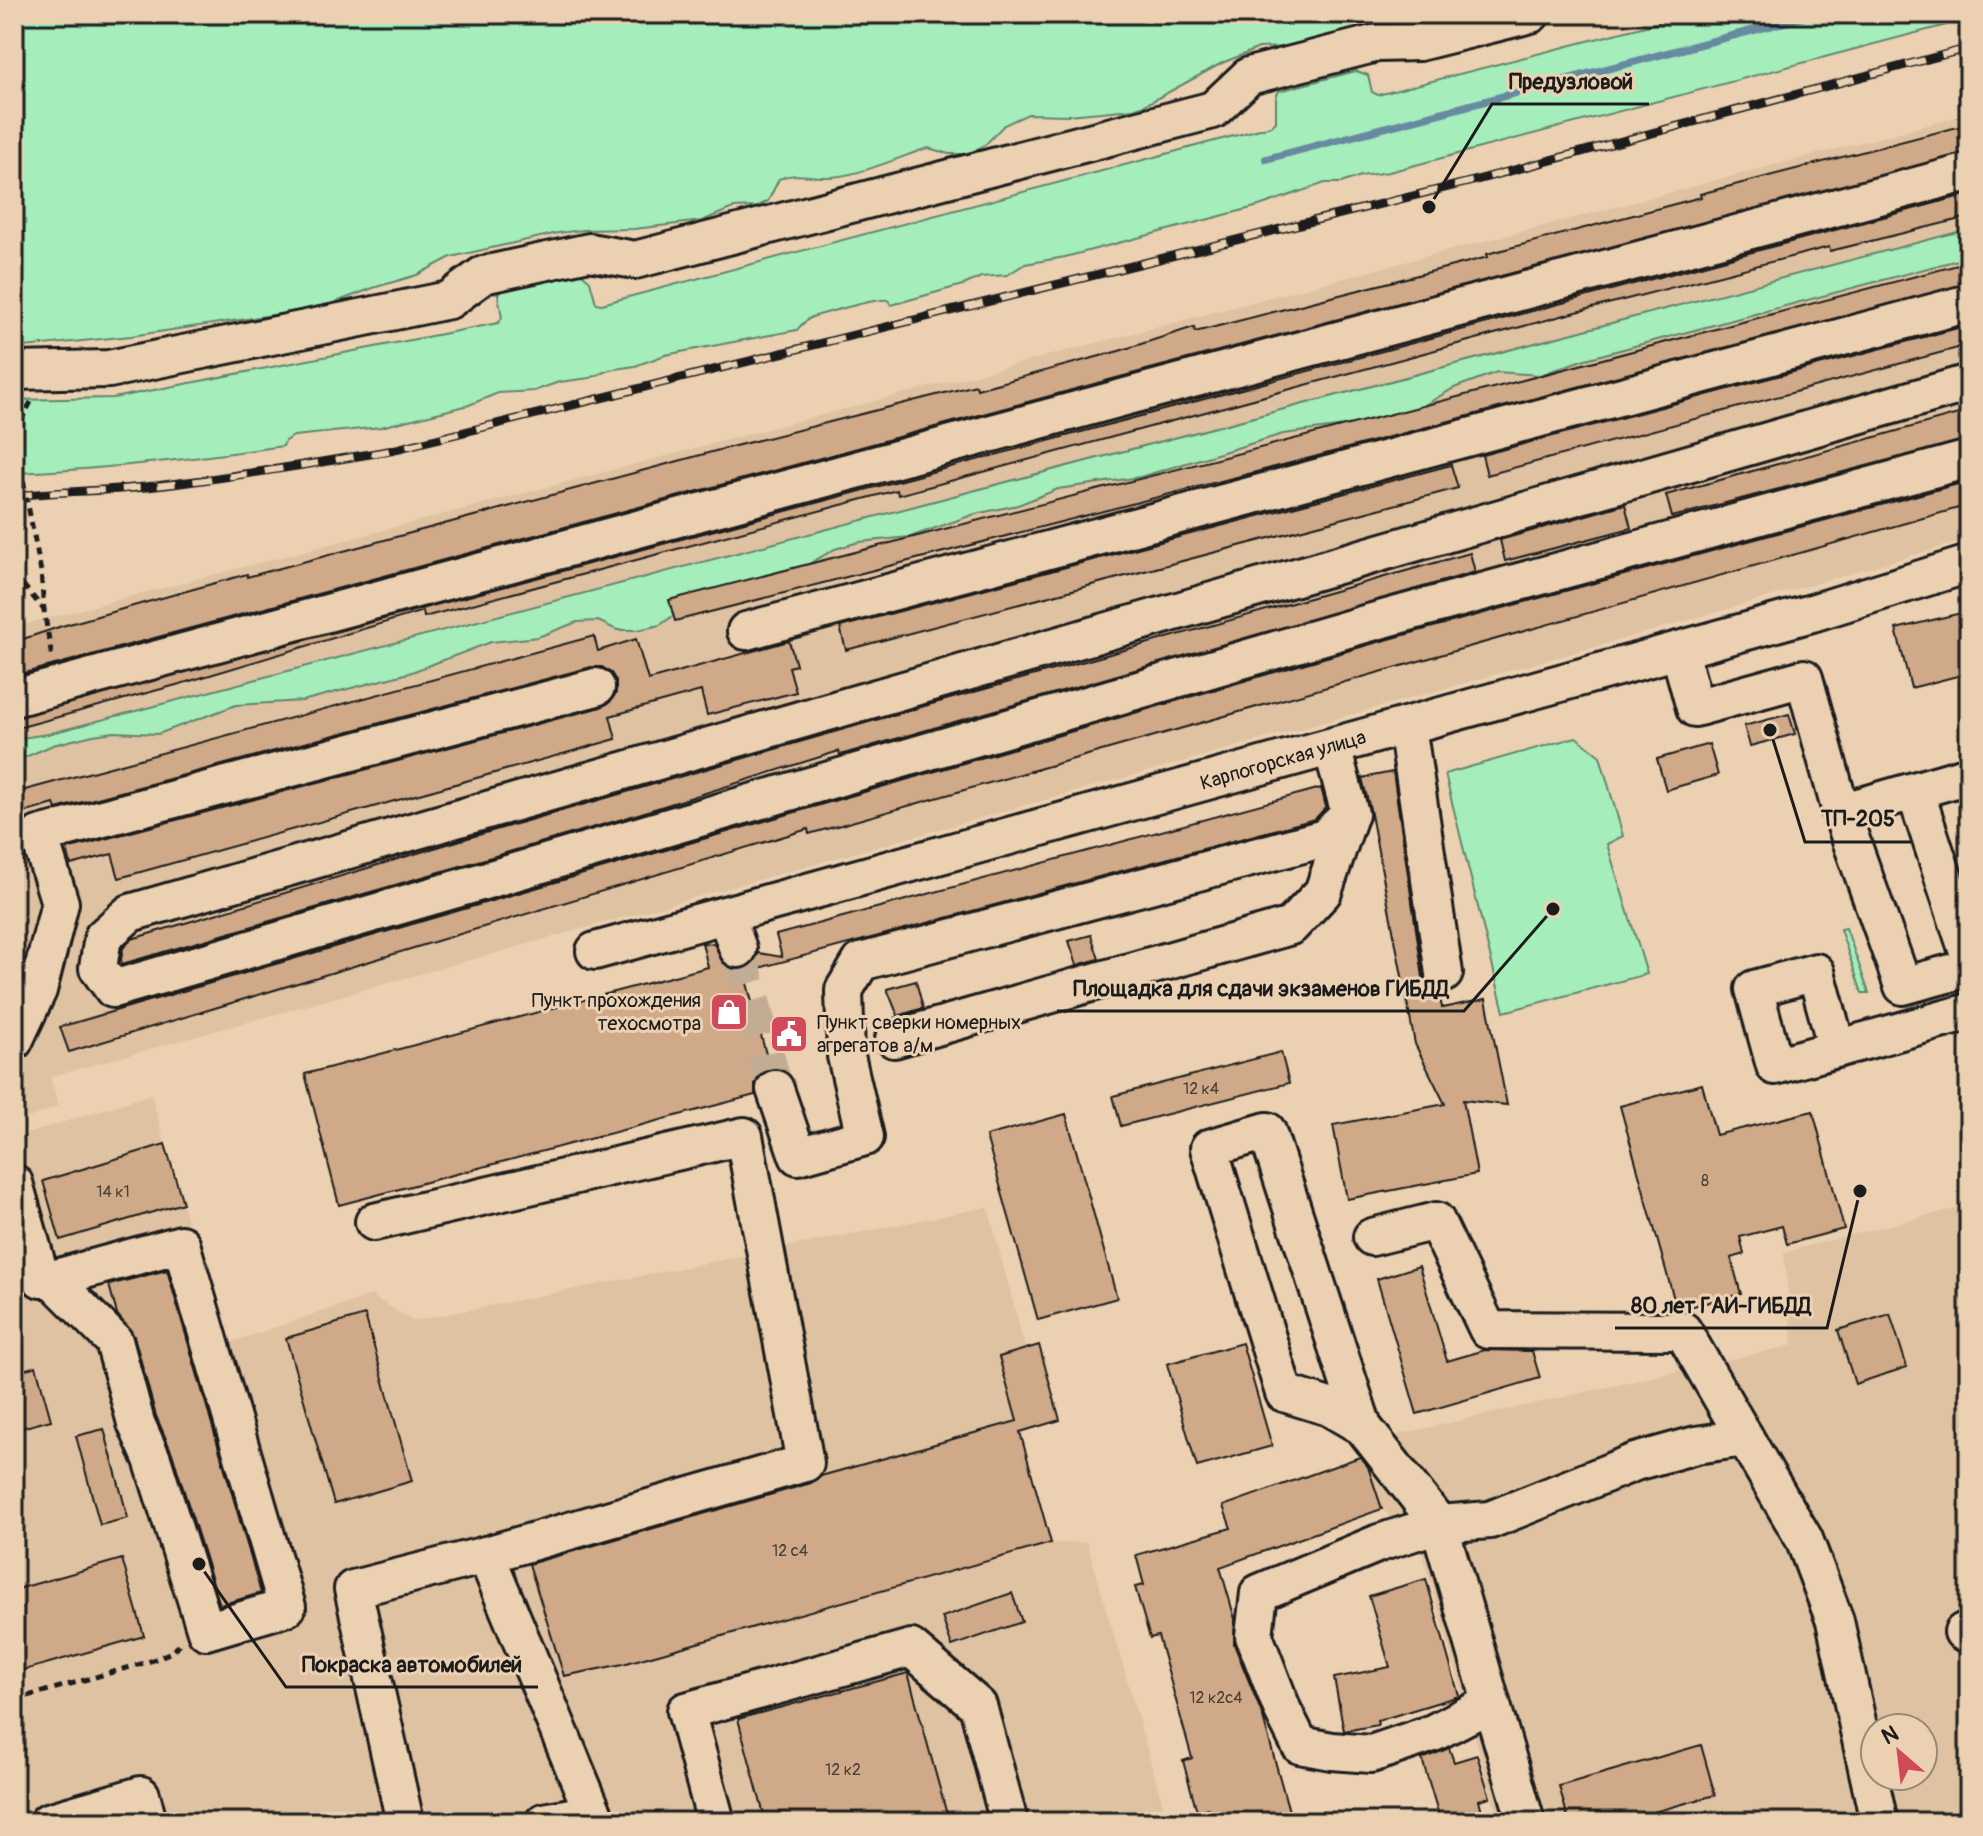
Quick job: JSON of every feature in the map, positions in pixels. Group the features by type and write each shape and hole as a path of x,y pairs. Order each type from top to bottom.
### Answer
{"street":[{"path":"31,370 109,369 449,300 483,275 589,252 635,260 1213,110 1249,76 1377,43 1419,42 1531,14"},
{"path":"14,698 1969,172"},
{"path":"746,631 1969,303"},
{"path":"1969,383 130,913 103,937 98,968 113,989 1365,624 1969,459"},
{"name":"Карпогорская улица","path":"595,951 1812,613 1969,564"},
{"path":"1679,650 1695,708 1804,678 1841,812 1903,986 1969,968"},
{"path":"14,1041 38,990 60,903 39,835 596,687"},
{"path":"1407,726 1444,973"},
{"path":"894,1039 1291,926 1323,892 1337,826 1332,747"},
{"path":"1841,812 1969,775"},
{"path":"1915,791 1969,955"},
{"path":"775,1089 798,1156 865,1137 846,1056 844,990 861,962 1337,826"},
{"path":"726,915 738,949"},
{"path":"1837,1049 1969,1012"},
{"path":"1363,1427 1329,1407 1284,1393 1209,1148 1267,1131 1363,1427 1439,1524 1489,1704 1526,1822"},
{"path":"374,1222 744,1136 805,1463 486,1555 353,1589 405,1822"},
{"path":"14,1183 41,1279 52,1279 181,1244 287,1607 206,1631 152,1459 136,1423 114,1341 52,1279"},
{"path":"1372,1237 1436,1221 1488,1330 1683,1331 1804,1539 1835,1621 1879,1822"},
{"path":"1489,1704 1433,1733 1371,1754 1300,1745 1283,1711 1254,1636 1259,1593 1379,1543 1439,1524 1490,1520 1635,1462 1696,1445 1745,1438"},
{"path":"486,1555 594,1818 544,1822"},
{"path":"716,1822 686,1711 911,1648 978,1706 1009,1822"},
{"path":"48,1822 141,1795 148,1822"}],"path":[{"path":"31,370 14,433 41,572 57,686"},
{"path":"14,574 44,610"},
{"path":"14,1700 148,1662 174,1651 200,1614"}],"shaded area":[{"path":"1969,114 1969,539 1641,634 50,1077 59,1106 16,1123 14,627"},
{"path":"151,1094 223,1345 371,1295 413,1321 988,1207 1025,1348 999,1357 1051,1543 1087,1542 1168,1822 14,1822 14,1138"},
{"path":"1969,1205 1969,1822 1474,1822 1497,1814 1420,1545 1382,1509 1364,1455 1400,1434 1793,1345 1784,1252"}],"green space":[{"path":"14,14 1455,14 1307,46 1259,48 1222,63 1133,109 1068,115 1028,114 1004,125 985,145 968,154 949,154 928,148 848,175 785,177 779,179 768,201 757,207 733,208 702,221 558,233 451,257 417,275 320,308 131,336 14,348"},
{"path":"1692,14 1969,14 1969,19 1389,172 1341,183 1325,183 1259,206 1065,257 1025,264 1007,275 981,277 891,305 888,300 882,300 839,309 812,317 797,330 665,355 635,366 609,370 590,378 559,382 534,391 498,393 469,405 381,427 294,436 283,446 216,455 115,467 14,473 14,400 113,398 498,323 502,318 498,294 502,289 581,273 590,281 596,303 602,304 1271,126 1276,122 1276,96 1279,91 1356,71 1368,75 1372,92 1378,95"},
{"path":"1969,229 1969,257 1582,360 1540,375 1497,372 1454,388 1416,410 1375,422 1283,434 1140,477 1058,489 1018,505 975,514 910,537 859,542 835,549 798,570 677,613 660,625 638,630 617,630 598,621 577,622 538,637 491,642 409,673 302,701 236,705 158,734 114,732 93,735 53,745 14,762 14,739 48,734"},
{"path":"1576,737 1600,756 1623,836 1607,844 1647,974 1504,1012 1445,774"},
{"path":"1846,928 1869,993 1862,993 1840,929"}],"building":[{"path":"1969,124 1969,152 1120,377 14,676 14,642 62,626 723,449 976,385 977,389 1119,351 1194,327 1195,332 1488,257 1487,254 1701,197 1700,194"},
{"path":"1969,194 1969,217 1830,251 1829,247 1565,315 898,495 897,490 424,617 423,611 180,684 14,729 14,718"},
{"path":"1969,262 1969,283 1310,458 675,621 669,600 1508,384"},
{"path":"1969,325 1969,345 1487,475 1482,455"},
{"path":"1969,411 1969,439 1672,517 1666,495"},
{"path":"1451,465 1458,488 846,650 840,627"},
{"path":"1969,481 1969,505 809,834 808,829 69,1052 60,1027 1371,644"},
{"path":"1625,504 1631,528 1505,561 1500,540"},
{"path":"1470,553 1475,572 840,755 839,751 619,820 122,964 123,948 132,939 921,707"},
{"path":"1969,611 1969,673 1911,688 1896,629"},
{"path":"594,636 598,651 636,639 648,680 789,641 796,665 789,667 796,692 707,715 701,691 610,716 616,739 119,878 112,854 71,865 67,849 601,707 610,702 616,693 616,681 602,667 591,667 56,809 54,804 20,814 14,793"},
{"path":"1789,714 1795,734 1750,746 1744,726"},
{"path":"1709,744 1718,775 1666,790 1657,759"},
{"path":"1393,772 1423,977 1428,987 1439,993 1442,1008 1486,999 1507,1105 1463,1100 1477,1174 1347,1199 1333,1125 1445,1104 1415,1044 1362,778"},
{"path":"1321,788 1326,807 1315,819 744,972 770,1069 759,1076 755,1095 339,1205 305,1074 708,967 702,943 714,944 725,965 744,969 753,963 759,953 782,957 776,935"},
{"path":"1091,935 1099,959 1077,965 1069,941"},
{"path":"916,981 923,1008 898,1016 887,989"},
{"path":"1281,1052 1289,1083 1121,1126 1113,1096"},
{"path":"1702,1084 1716,1135 1813,1111 1844,1229 1787,1244 1782,1226 1740,1237 1744,1254 1731,1258 1741,1294 1677,1310 1620,1106"},
{"path":"1066,1114 1117,1298 1038,1320 986,1136"},
{"path":"165,1144 183,1203 60,1240 43,1181"},
{"path":"1419,1266 1447,1361 1485,1350 1532,1351 1540,1378 1417,1414 1377,1279"},
{"path":"167,1270 261,1593 220,1605 172,1453 156,1416 134,1336 117,1314 109,1285"},
{"path":"1890,1314 1907,1367 1855,1384 1838,1330"},
{"path":"365,1315 412,1481 334,1504 286,1338"},
{"path":"1242,1343 1272,1446 1197,1467 1167,1364"},
{"path":"1039,1345 1060,1420 1020,1432 1051,1543 623,1664 564,1676 529,1564 1017,1421 999,1357"},
{"path":"36,1366 51,1420 14,1430 14,1373"},
{"path":"104,1429 128,1518 100,1525 76,1436"},
{"path":"1360,1457 1368,1467 1382,1509 1220,1567 1235,1619 1234,1644 1262,1714 1292,1822 1212,1822 1208,1808 1197,1811 1183,1761 1192,1758 1158,1636 1150,1638 1135,1587 1144,1585 1136,1555 1231,1528 1223,1506"},
{"path":"122,1559 144,1636 14,1673 14,1590"},
{"path":"1426,1579 1459,1696 1377,1721 1378,1725 1344,1731 1334,1678 1390,1667 1369,1596"},
{"path":"1012,1593 1022,1622 952,1646 942,1617"},
{"path":"908,1673 949,1822 766,1822 738,1719"},
{"path":"1701,1745 1715,1795 1618,1822 1569,1822 1559,1786"},
{"path":"1449,1748 1454,1762 1477,1755 1490,1797 1479,1800 1485,1822 1441,1822 1422,1759"}],"waterway":[{"path":"1266,159 1815,14"}],"tunnel":[{"path":"738,949 775,1089"}],"railway":[{"path":"14,496 156,486 388,451 1473,181 1969,48"}],"place":[{"name":"Предузловой","path":"1429,207"},
{"name":"ТП-205","path":"1770,730"},
{"name":"Площадка для сдачи экзаменов ГИБДД","path":"1553,909"},
{"name":"Пункт прохождения техосмотра","path":"729,1012"},
{"name":"Пункт сверки номерных агрегатов а/м","path":"789,1034"},
{"name":"80 лет ГАИ-ГИБДД","path":"1860,1191"},
{"name":"Покраска автомобилей","path":"199,1564"}]}
